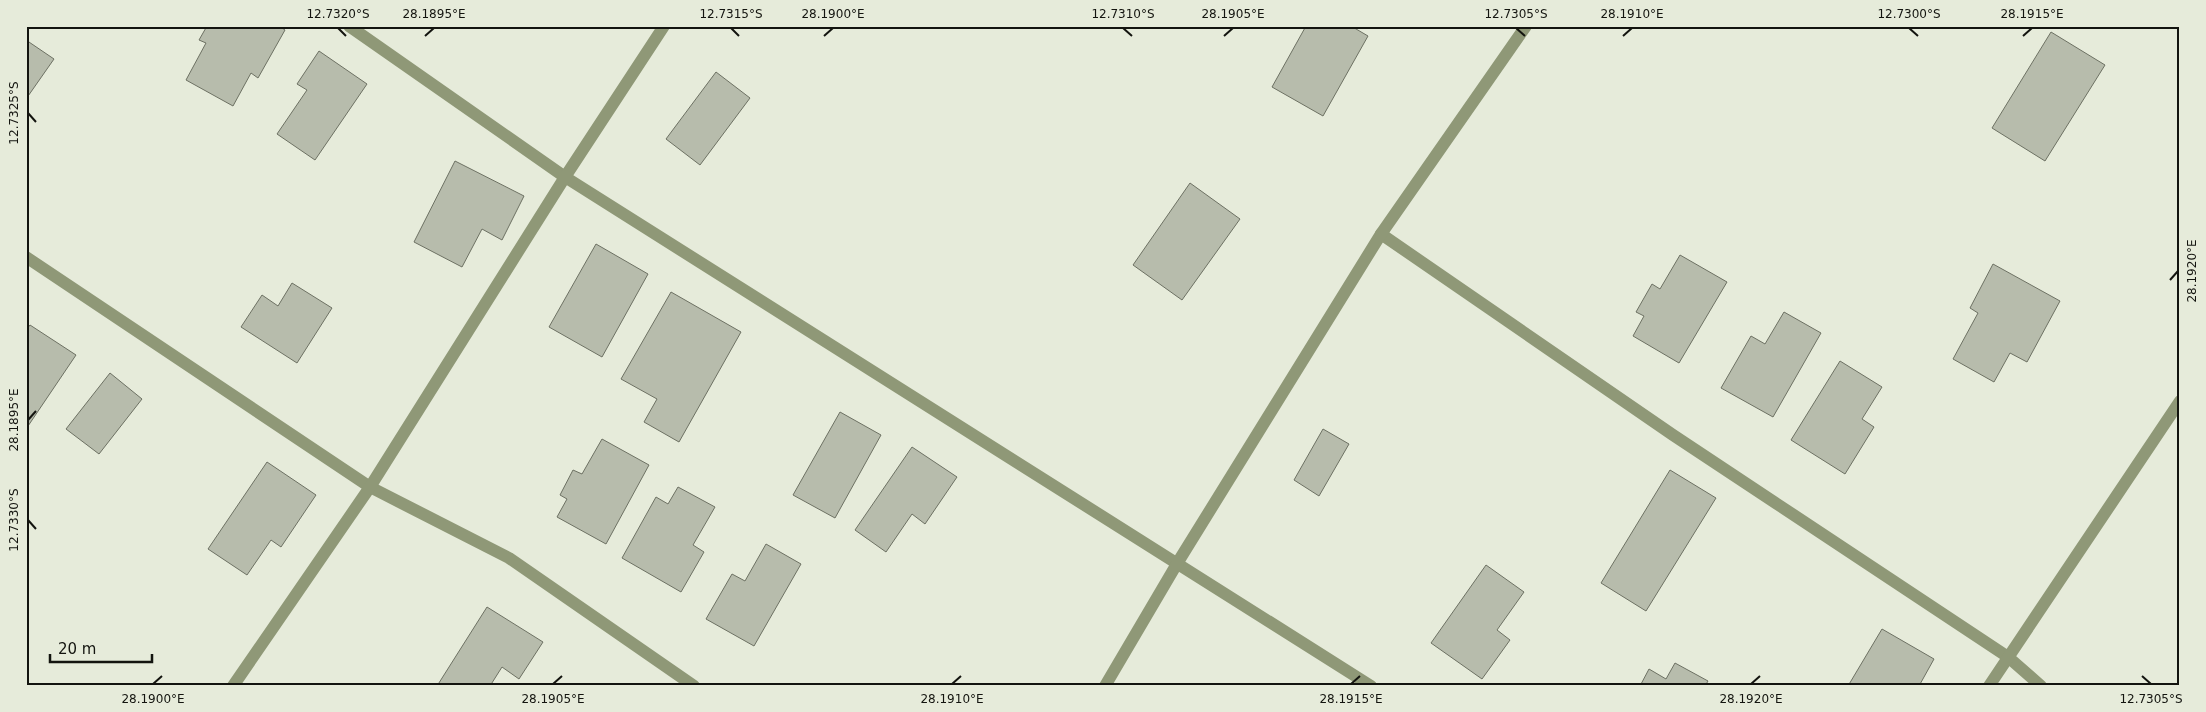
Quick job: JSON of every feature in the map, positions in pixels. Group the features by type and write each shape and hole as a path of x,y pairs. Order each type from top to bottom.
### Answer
{"street":[{"path":"349,26 565,177 1178,562 1371,686"},
{"path":"233,686 370,487 565,177 664,26"},
{"path":"1105,686 1178,562 1380,234 1526,26"},
{"path":"1380,234 1673,436 2008,657 2041,686"},
{"path":"26,257 370,487 509,558 694,686"},
{"path":"1989,686 2180,401"}],"building":[{"path":"207,26 279,26 285,30 258,78 251,73 233,106 186,80 206,43 199,40"},
{"path":"1306,26 1351,26 1368,36 1323,116 1272,87"},
{"path":"2051,32 2105,65 2045,161 1992,128"},
{"path":"26,40 54,59 26,99"},
{"path":"319,51 367,84 315,160 277,134 307,90 297,84"},
{"path":"716,72 750,98 700,165 666,139"},
{"path":"455,161 524,196 502,240 482,229 462,267 414,242"},
{"path":"1190,183 1240,219 1182,300 1133,265"},
{"path":"596,244 648,274 602,357 549,327"},
{"path":"1680,255 1727,282 1679,363 1633,336 1644,316 1636,312 1652,284 1660,289"},
{"path":"1993,264 2060,301 2027,362 2010,353 1994,382 1953,359 1978,313 1970,308"},
{"path":"292,283 332,308 297,363 241,327 262,295 278,306"},
{"path":"671,292 741,332 679,442 644,422 657,399 621,379"},
{"path":"1784,312 1821,333 1773,417 1721,388 1751,336 1765,344"},
{"path":"30,325 76,355 26,429 26,330"},
{"path":"1840,361 1882,387 1862,419 1874,427 1845,474 1791,440"},
{"path":"110,373 142,399 99,454 66,429"},
{"path":"840,412 881,435 835,518 793,495"},
{"path":"1323,429 1349,444 1319,496 1294,480"},
{"path":"602,439 649,465 606,544 557,517 567,499 560,495 573,470 582,474"},
{"path":"912,447 957,477 925,524 912,514 886,552 855,530"},
{"path":"267,462 316,495 281,547 271,540 247,575 208,549"},
{"path":"1670,470 1716,498 1646,611 1601,583"},
{"path":"678,487 715,507 693,545 704,552 681,592 622,558 656,497 668,504"},
{"path":"766,544 801,564 754,646 706,619 732,574 745,581"},
{"path":"1486,565 1524,592 1497,630 1510,640 1482,679 1431,643"},
{"path":"487,607 543,642 519,679 502,667 490,686 437,686"},
{"path":"1882,629 1934,659 1919,686 1848,686"},
{"path":"1675,663 1708,681 1705,686 1640,686 1649,669 1666,679"}]}
